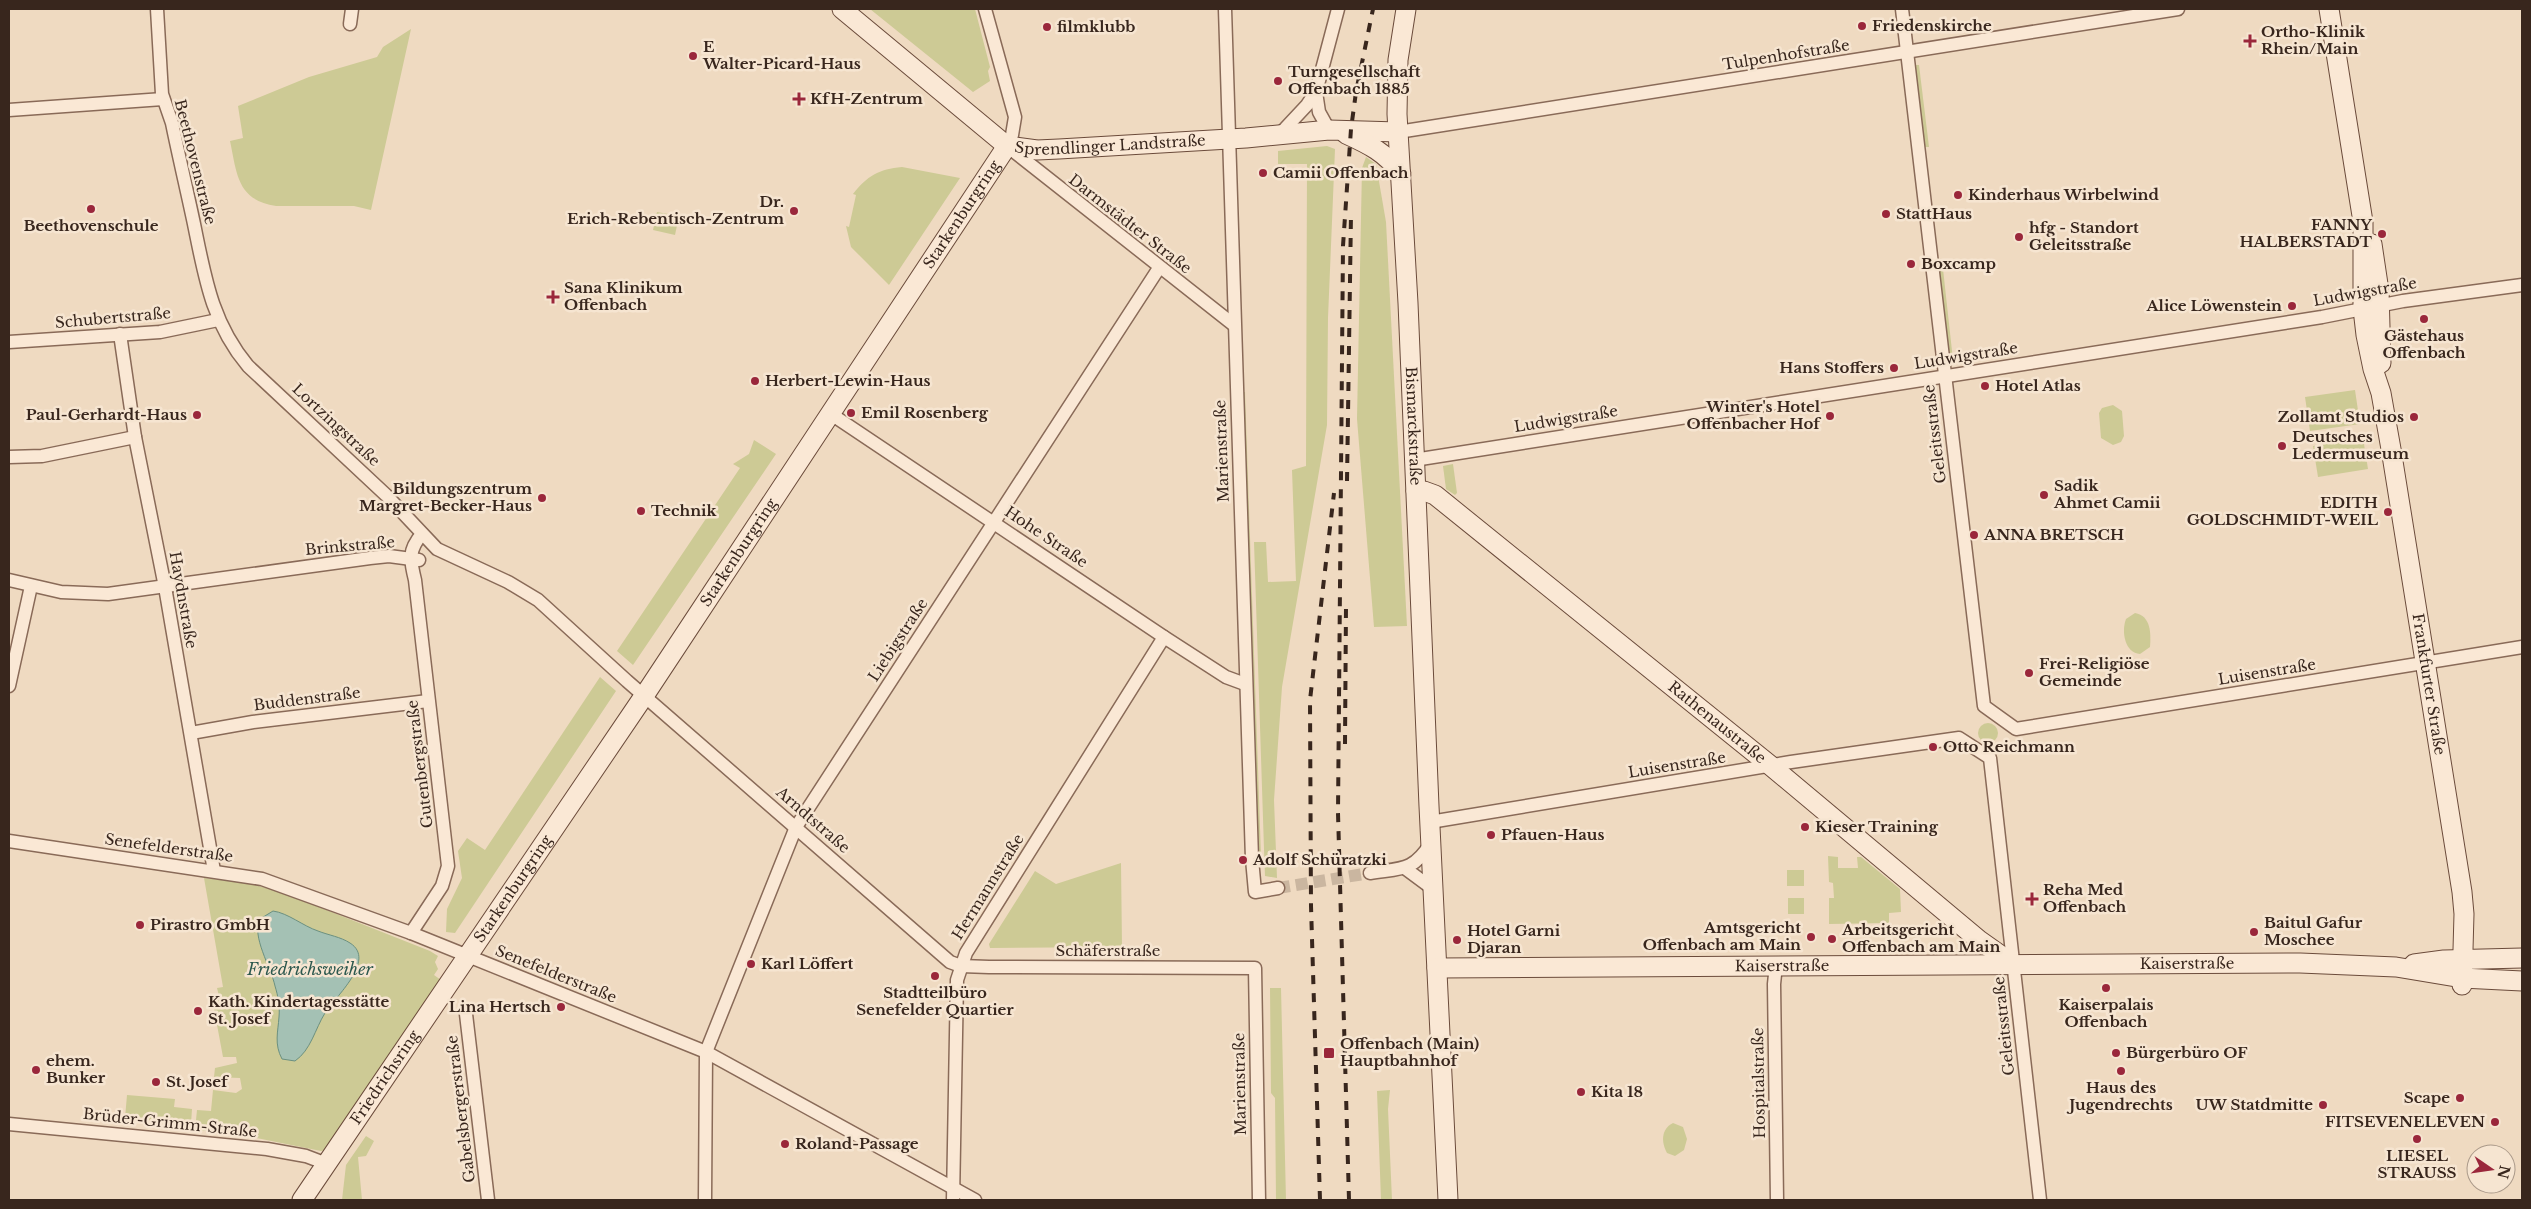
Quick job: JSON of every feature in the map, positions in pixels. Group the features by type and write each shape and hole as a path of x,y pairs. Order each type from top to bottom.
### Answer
{"main road":[{"name":"Sprendlinger Landstraße","path":"842,9 1007,146 1037,150 1335,131 1398,132"},
{"name":"Bismarckstraße","path":"1406,9 1397,76 1398,132 1448,1200"},
{"name":"Frankfurter Straße","path":"2329,9 2362,222 2372,244 2371,361 2381,392 2462,892 2462,974"},
{"path":"1335,131 1378,149 1393,162 1401,174"},
{"name":"Starkenburgring","path":"468,957 644,696 1007,146"},
{"name":"Rathenaustraße","path":"1416,491 1424,491 1435,495 1771,766 1979,940 2014,964"},
{"name":"Friedrichsring","path":"302,1200 468,957"},
{"name":"Kaiserstraße","path":"2462,974 2522,958"},
{"name":"Kaiserstraße","path":"1437,968 2290,963 2396,967 2522,981"}],"street":[{"name":"Beethovenstraße","path":"157,9 163,99 172,123 207,286 218,320"},
{"path":"350,24 352,9"},
{"path":"985,9 1015,117 1012,134 1007,146"},
{"name":"Marienstraße","path":"1225,9 1245,684 1255,892 1278,888"},
{"path":"1278,136 1307,105 1316,92 1338,9"},
{"name":"Geleitsstraße","path":"1902,9 1984,706 2016,729"},
{"name":"Tulpenhofstraße","path":"1398,132 2178,9"},
{"path":"1316,92 1319,112 1335,131"},
{"path":"9,110 163,99"},
{"name":"Darmstädter Straße","path":"1007,146 1159,268 1234,325"},
{"name":"Liebigstraße","path":"706,1052 796,827 996,522 1159,268"},
{"name":"Ludwigstraße","path":"1414,460 2522,285"},
{"name":"Schubertstraße","path":"9,342 177,329 218,320"},
{"name":"Lortzingstraße","path":"218,320 232,345 248,366 386,495 437,549"},
{"name":"Haydnstraße","path":"120,334 135,437 165,587 214,871"},
{"name":"Hohe Straße","path":"830,414 996,522 1164,637 1226,677 1245,684"},
{"path":"9,457 42,456 135,437"},
{"name":"Gutenbergstraße","path":"412,933 442,886 448,866 428,701 414,559 411,550 422,534"},
{"path":"414,559 437,549 531,595 644,696"},
{"name":"Brinkstraße","path":"9,580 31,586 92,595 165,587 370,558 414,559"},
{"path":"9,686 31,586"},
{"name":"Hermannstraße","path":"953,1194 957,980 961,966 970,943 1164,637"},
{"name":"Luisenstraße","path":"2016,729 2522,647"},
{"name":"Arndtstraße","path":"644,696 946,959 961,966"},
{"name":"Buddenstraße","path":"190,733 253,722 428,701"},
{"name":"Geleitsstraße","path":"1959,738 1990,758 2040,1200"},
{"name":"Luisenstraße","path":"1430,822 1771,766 1959,738"},
{"name":"Senefelderstraße","path":"9,842 262,879 412,933 706,1052 953,1194 975,1200"},
{"path":"1370,873 1406,868 1419,860 1431,844"},
{"path":"1406,868 1433,889"},
{"name":"Hospitalstraße","path":"1776,965 1774,984 1777,1200"},
{"name":"Schäferstraße","path":"961,966 1255,968"},
{"name":"Marienstraße","path":"1255,968 1259,1200"},
{"name":"Gabelsbergerstraße","path":"466,1014 488,1200"},
{"path":"705,1200 706,1052"},
{"name":"Brüder-Grimm-Straße","path":"9,1124 267,1149 306,1156 327,1164"}],"shaded area":[{"path":"870,9 975,9 990,67 988,71 990,81 973,92"},
{"path":"411,29 371,210 354,206 276,206 253,198 241,184 230,141 243,138 238,106 309,77 377,57 383,47"},
{"path":"1915,65 1919,65 1929,147 1924,147"},
{"path":"1327,146 1335,149 1328,318 1327,425 1282,687 1274,800 1277,878 1265,876 1254,542 1266,542 1268,582 1296,581 1292,470 1306,466 1307,164 1278,164 1278,151"},
{"path":"1366,157 1376,164 1386,222 1407,626 1374,627 1357,419 1362,168"},
{"path":"902,167 960,178 889,285 851,247 846,226 849,227 856,195 853,194 858,188 874,174"},
{"path":"657,212 679,216 675,235 653,230"},
{"path":"1943,269 1953,360 1949,361 1938,270"},
{"path":"2355,390 2360,424 2310,431 2305,397"},
{"path":"1243,392 1245,392 1261,856 1258,857"},
{"path":"2113,405 2122,411 2124,436 2121,442 2113,445 2101,438 2099,413 2102,408"},
{"path":"2363,438 2368,469 2318,477 2313,446"},
{"path":"754,440 776,454 633,665 617,651 740,468 733,464 749,454"},
{"path":"1453,464 1457,493 1455,495 1446,489 1443,466"},
{"path":"2135,613 2147,621 2150,631 2150,647 2140,654 2131,650 2124,636 2126,619"},
{"path":"600,677 616,691 455,933 446,932 447,909 462,878 458,851 467,838 485,850"},
{"path":"1988,723 1995,726 1998,733 1995,740 1988,743 1981,740 1978,733 1981,726"},
{"path":"1828,856 1838,857 1838,868 1858,868 1857,857 1861,857 1900,889 1901,912 1889,913 1889,923 1829,924 1829,898 1834,898 1833,883 1829,882"},
{"path":"1121,863 1122,947 990,948 989,944 1035,871 1056,884"},
{"path":"1787,870 1804,870 1804,886 1787,886"},
{"path":"204,878 248,883 281,892 430,951 438,956 435,962 438,969 434,975 441,980 327,1150 321,1151 236,1134 195,1130 197,1110 211,1111 213,1090 236,1093 242,1089 240,1078 214,1077 215,1068 237,1063 236,1057 223,1057 212,998 219,996 217,988 223,987"},
{"path":"1788,898 1804,898 1804,914 1788,914"},
{"path":"1270,988 1281,988 1286,1200 1276,1200 1275,1098 1271,1093"},
{"path":"1390,1090 1388,1109 1392,1200 1381,1200 1377,1091"},
{"path":"127,1095 175,1099 174,1107 192,1109 191,1124 125,1118"},
{"path":"1673,1123 1683,1127 1687,1139 1684,1150 1675,1156 1667,1153 1663,1140 1664,1132"},
{"path":"366,1136 374,1141 366,1156 358,1157 362,1200 342,1200 346,1165"}],"water":[{"name":"Friedrichsweiher","path":"273,911 284,914 312,929 350,943 357,950 359,959 357,968 351,978 321,1019 305,1051 295,1061 282,1059 280,1054 277,1043 278,997 258,934 260,919"}],"tunnel":[{"path":"1278,888 1370,873"}],"railway":[{"path":"1349,1200 1338,813 1343,246 1351,129 1356,92 1373,9"},
{"path":"1347,481 1351,214"},
{"path":"1320,1200 1311,906 1310,700 1334,493"},
{"path":"1345,744 1346,606"}],"place":[{"name":"Friedenskirche","path":"1862,26"},
{"name":"filmklubb","path":"1047,27"},
{"name":"Ortho-Klinik Rhein/Main","path":"2250,41"},
{"name":"E Walter-Picard-Haus","path":"693,56"},
{"name":"Turngesellschaft Offenbach 1885","path":"1278,81"},
{"name":"KfH-Zentrum","path":"799,99"},
{"name":"Camii Offenbach","path":"1263,173"},
{"name":"Kinderhaus Wirbelwind","path":"1958,195"},
{"name":"Beethovenschule","path":"91,209"},
{"name":"Dr. Erich-Rebentisch-Zentrum","path":"794,211"},
{"name":"StattHaus","path":"1886,214"},
{"name":"FANNY HALBERSTADT","path":"2382,234"},
{"name":"hfg - Standort Geleitsstraße","path":"2019,237"},
{"name":"Boxcamp","path":"1911,264"},
{"name":"Sana Klinikum Offenbach","path":"553,297"},
{"name":"Alice Löwenstein","path":"2292,306"},
{"name":"Gästehaus Offenbach","path":"2424,319"},
{"name":"Hans Stoffers","path":"1894,368"},
{"name":"Herbert-Lewin-Haus","path":"755,381"},
{"name":"Hotel Atlas","path":"1985,386"},
{"name":"Emil Rosenberg","path":"851,413"},
{"name":"Paul-Gerhardt-Haus","path":"197,415"},
{"name":"Winter's Hotel Offenbacher Hof","path":"1830,416"},
{"name":"Zollamt Studios","path":"2414,417"},
{"name":"Deutsches Ledermuseum","path":"2282,446"},
{"name":"Sadik Ahmet Camii","path":"2044,495"},
{"name":"Bildungszentrum Margret-Becker-Haus","path":"542,498"},
{"name":"Technik","path":"641,511"},
{"name":"EDITH GOLDSCHMIDT-WEIL","path":"2388,512"},
{"name":"ANNA BRETSCH","path":"1974,535"},
{"name":"Frei-Religiöse Gemeinde","path":"2029,673"},
{"name":"Otto Reichmann","path":"1933,747"},
{"name":"Kieser Training","path":"1805,827"},
{"name":"Pfauen-Haus","path":"1491,835"},
{"name":"Adolf Schüratzki","path":"1243,860"},
{"name":"Reha Med Offenbach","path":"2032,899"},
{"name":"Pirastro GmbH","path":"140,925"},
{"name":"Baitul Gafur Moschee","path":"2254,932"},
{"name":"Amtsgericht Offenbach am Main","path":"1811,937"},
{"name":"Arbeitsgericht Offenbach am Main","path":"1832,939"},
{"name":"Hotel Garni Djaran","path":"1457,940"},
{"name":"Karl Löffert","path":"751,964"},
{"name":"Stadtteilbüro Senefelder Quartier","path":"935,976"},
{"name":"Kaiserpalais Offenbach","path":"2106,988"},
{"name":"Lina Hertsch","path":"561,1007"},
{"name":"Kath. Kindertagesstätte St. Josef","path":"198,1011"},
{"name":"Offenbach (Main) Hauptbahnhof","path":"1329,1053"},
{"name":"Bürgerbüro OF","path":"2116,1053"},
{"name":"ehem. Bunker","path":"36,1070"},
{"name":"Haus des Jugendrechts","path":"2121,1071"},
{"name":"St. Josef","path":"156,1082"},
{"name":"Kita 18","path":"1581,1092"},
{"name":"Scape","path":"2460,1098"},
{"name":"UW Statdmitte","path":"2323,1105"},
{"name":"FITSEVENELEVEN","path":"2495,1122"},
{"name":"LIESEL STRAUSS","path":"2417,1139"},
{"name":"Roland-Passage","path":"785,1144"}]}
